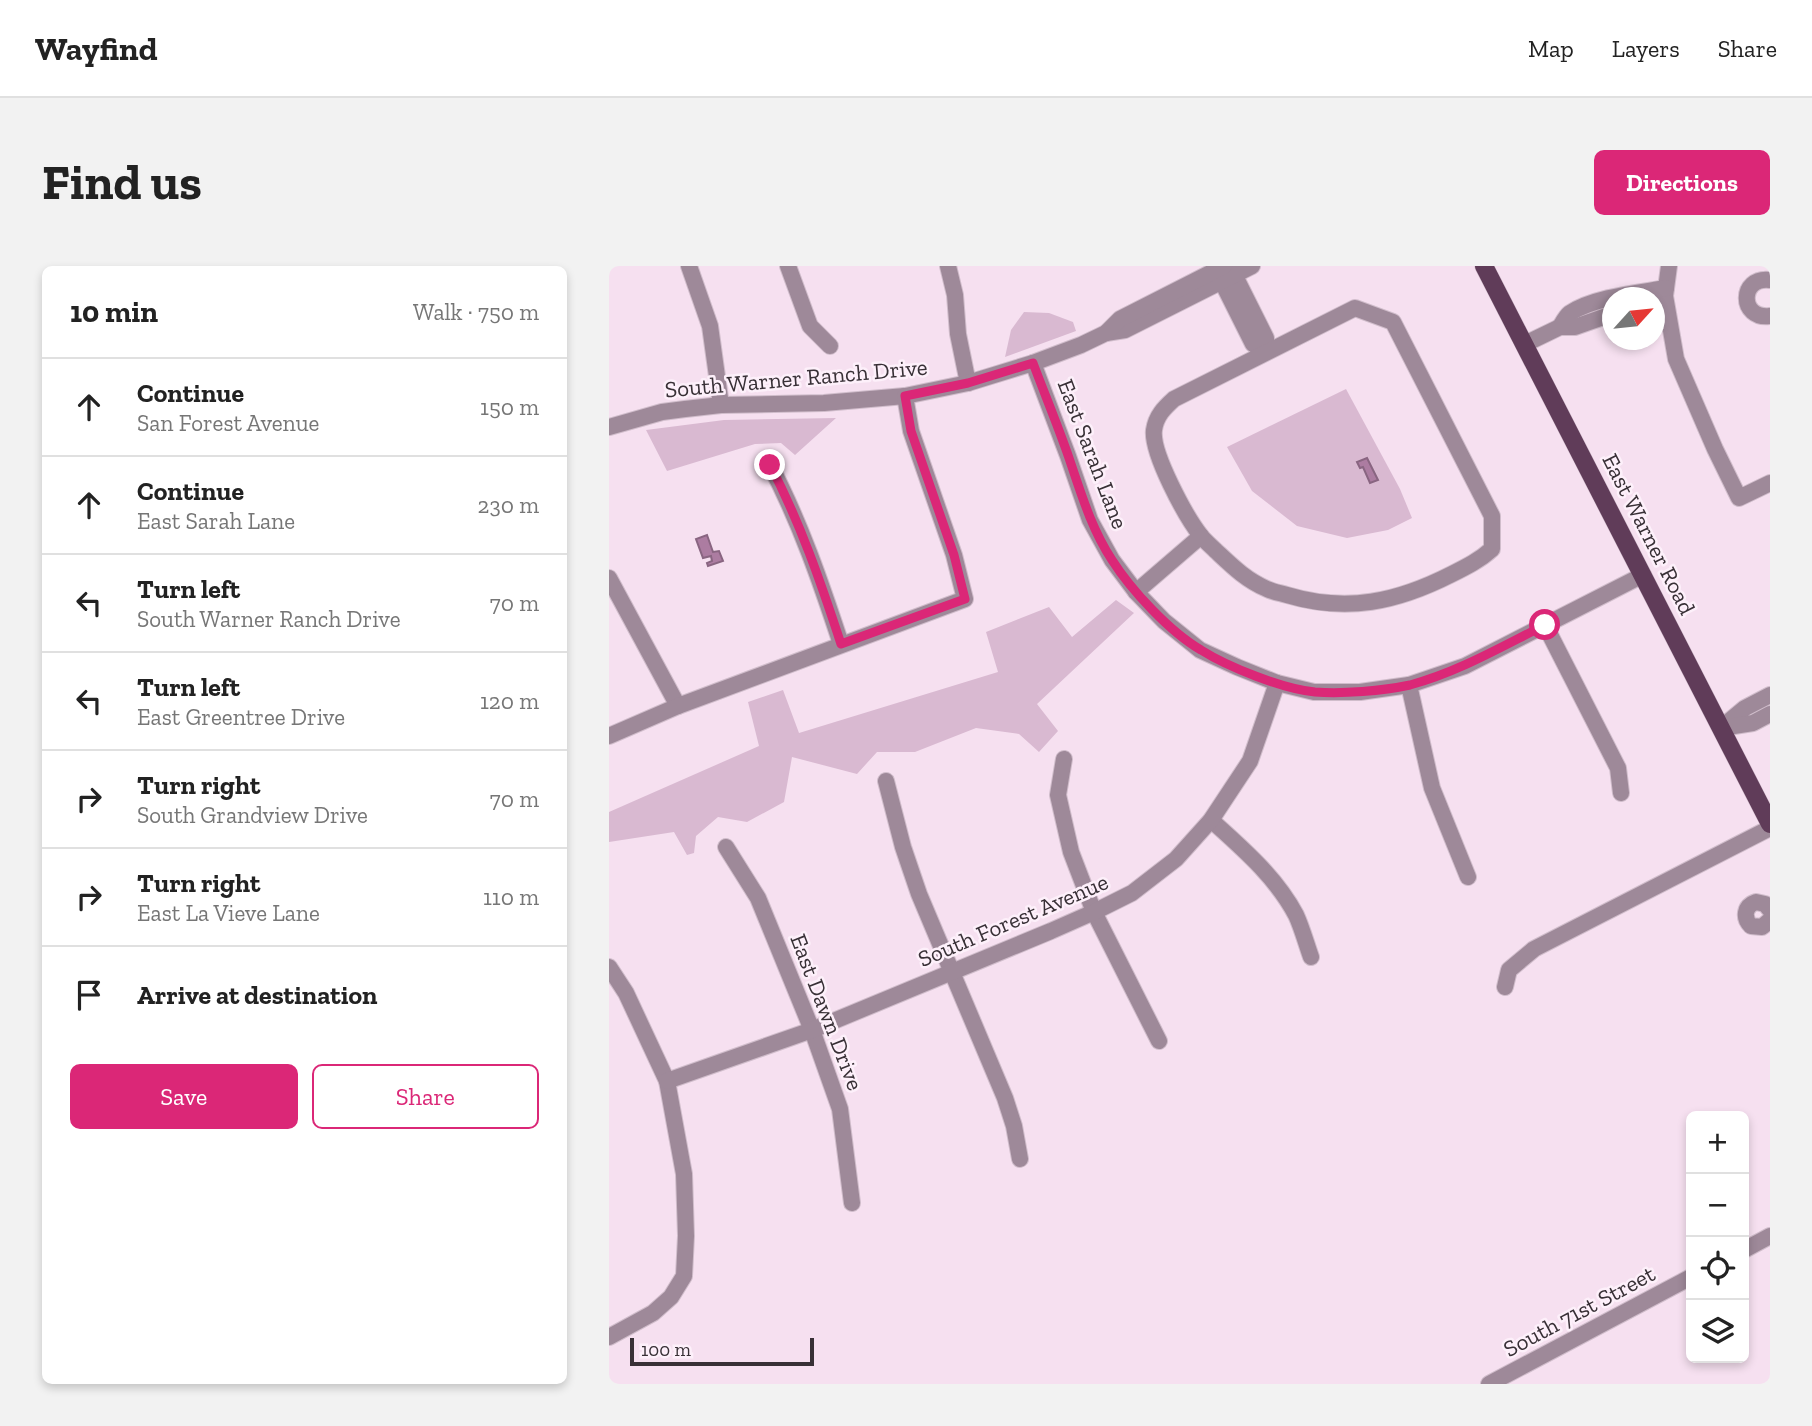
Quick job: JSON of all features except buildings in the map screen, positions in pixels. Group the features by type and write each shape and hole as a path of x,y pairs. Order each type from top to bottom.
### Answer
{"main road":[{"name":"East Warner Road","path":"1484,266 1770,826"}],"street":[{"path":"689,266 710,326 721,405"},
{"path":"788,266 810,326 830,346"},
{"path":"948,266 968,383"},
{"name":"South Warner Ranch Drive","path":"610,423 662,412 721,405 824,403 905,396 968,383 1081,345 1106,333 1120,319 1224,271 1252,266"},
{"path":"1664,287 1669,266"},
{"path":"1224,271 1266,338 1266,352"},
{"path":"1770,280 1754,283 1746,296 1752,311 1763,317 1770,316"},
{"path":"1560,327 1568,314 1602,301"},
{"path":"1355,308 1393,322 1492,516 1492,549 1481,559 1433,584 1397,597 1357,605 1298,598 1267,589 1237,572 1201,536 1165,472 1156,449 1154,430 1159,413 1174,399 1266,352 1355,308"},
{"path":"1665,309 1677,359 1714,449 1739,498 1770,482"},
{"path":"1525,344 1560,327 1575,327 1602,318"},
{"name":"East Sarah Lane","path":"1033,363 1090,520 1112,560 1136,592 1164,621 1200,650 1277,683 1314,692 1360,691 1409,685 1465,666 1643,575"},
{"path":"609,736 678,706 965,599 954,555 911,431 905,396"},
{"path":"770,465 808,548 841,644"},
{"path":"1136,592 1201,536"},
{"path":"609,578 678,706"},
{"path":"1545,625 1618,768 1621,793"},
{"name":"South Forest Avenue","path":"667,1081 811,1030 1094,912 1132,893 1176,859 1211,820 1250,761 1277,683"},
{"path":"1409,685 1432,788 1468,877"},
{"path":"1721,728 1745,708 1768,705"},
{"path":"1064,759 1058,795 1071,852 1094,912 1159,1041"},
{"path":"886,780 903,847 919,894 1005,1098 1020,1159"},
{"path":"1211,820 1239,845 1281,891 1296,916 1311,957"},
{"path":"1505,987 1509,970 1534,949 1770,826"},
{"name":"East Dawn Drive","path":"726,847 758,898 840,1109 852,1203"},
{"path":"1770,909 1765,904 1756,902 1746,912 1746,918 1752,926 1762,927 1770,921"},
{"path":"609,967 626,993 667,1081 684,1174 686,1236 684,1276 671,1297 653,1313 609,1337"},
{"path":"1749,1247 1770,1236"},
{"name":"South 71st Street","path":"1489,1384 1686,1280"}],"shaded area":[{"path":"1024,312 1049,313 1073,322 1076,331 1005,357 1011,330"},
{"path":"1346,389 1400,489 1412,518 1388,530 1347,538 1297,526 1252,491 1227,447"},
{"path":"836,418 795,455 781,443 755,444 667,471 646,430 724,420"},
{"path":"1367,458 1378,480 1370,483 1363,467 1360,468 1357,462"},
{"path":"707,535 713,552 719,551 723,561 708,566 707,563 712,561 711,556 703,558 696,539"},
{"path":"1116,600 1134,613 1037,704 1058,731 1039,752 1019,734 976,728 915,752 877,752 857,774 792,757 784,802 747,822 718,817 696,836 694,853 687,855 674,832 609,842 609,812 759,746 748,702 783,690 799,733 998,672 986,632 1049,607 1072,637"}],"route":[{"path":"770,465 808,548 841,644 965,599 954,555 911,431 905,396 968,383 1033,363 1090,520 1112,560 1136,592 1164,621 1200,650 1277,683 1314,692 1360,691 1409,685 1465,666 1545,625"}]}
